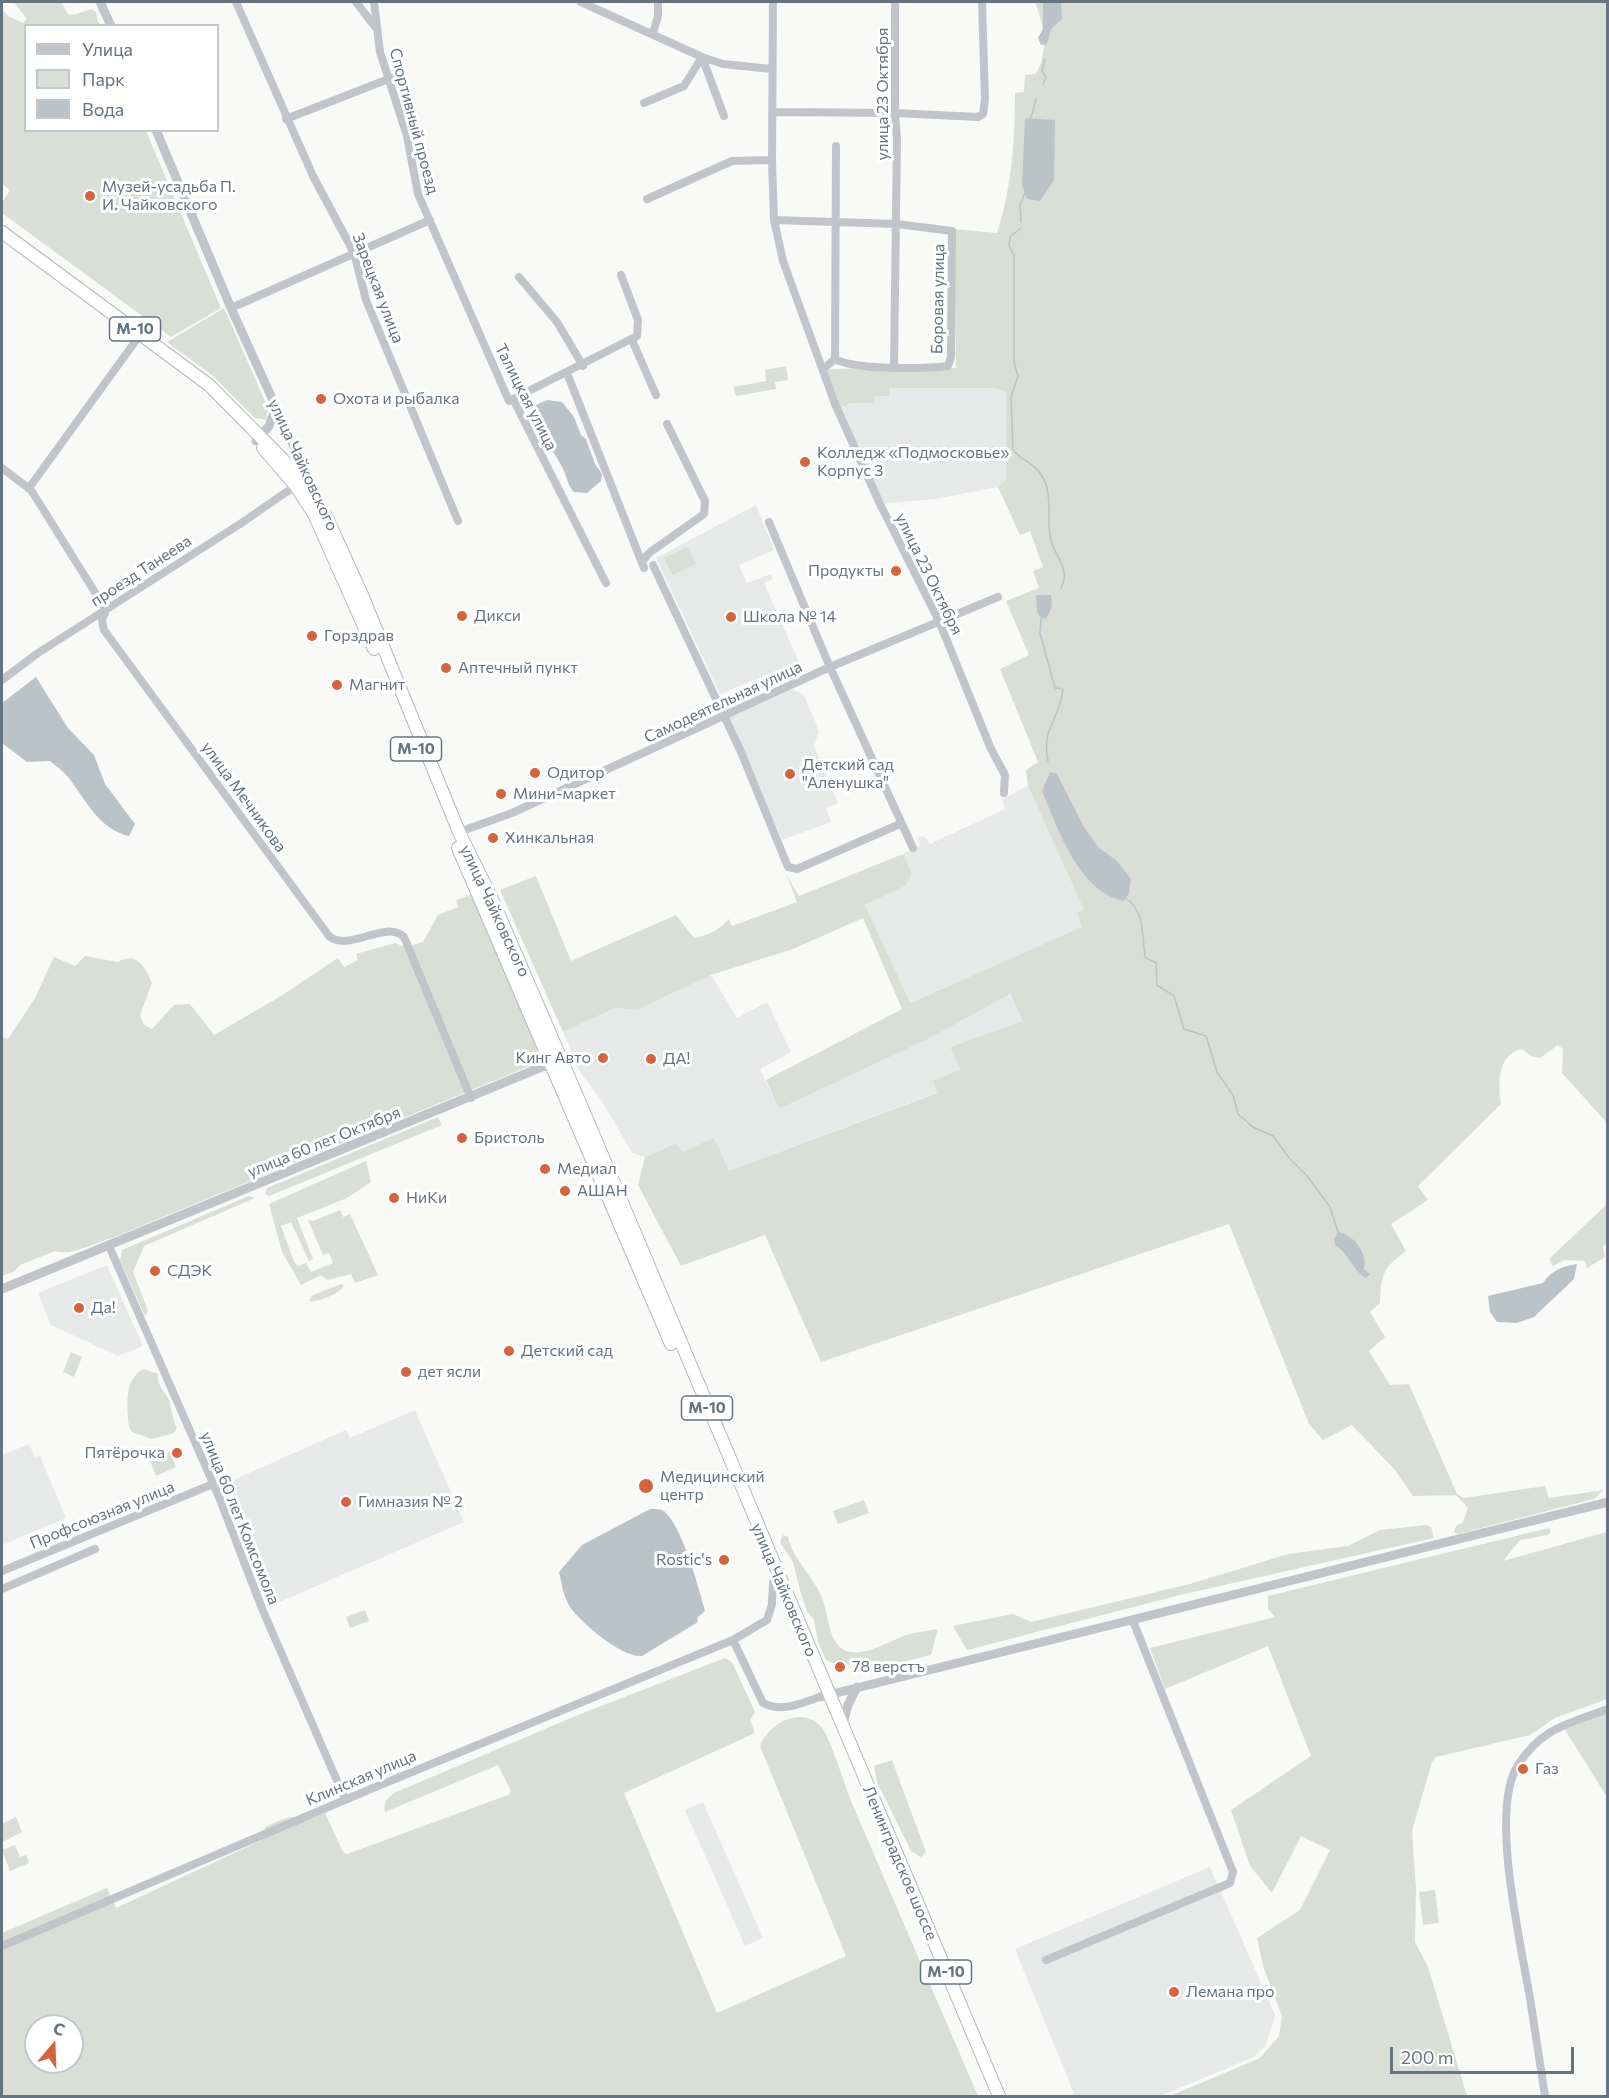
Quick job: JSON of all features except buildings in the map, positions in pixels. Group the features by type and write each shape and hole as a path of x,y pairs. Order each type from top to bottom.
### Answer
{"highway":[{"name":"М-10","path":"2,232 180,362 258,438 321,508"},
{"name":"М-10","path":"2,241 200,387 258,438"},
{"name":"улица Чайковского","path":"300,483 305,500 353,599 556,1062 820,1677 824,1696"},
{"name":"улица Чайковского","path":"321,508 362,595 459,832 492,899 556,1062 773,1583 824,1696"},
{"name":"Ленинградское шоссе","path":"824,1696 842,1727 999,2097"},
{"name":"Ленинградское шоссе","path":"824,1696 991,2097"}],"street":[{"path":"100,2 110,24"},
{"name":"Зарецкая улица","path":"236,2 312,176 354,253 366,300 458,521"},
{"path":"356,2 377,29"},
{"name":"Спортивный проезд","path":"374,2 380,52 391,78 407,136 418,194 430,220"},
{"path":"581,2 702,57 723,64 772,69"},
{"path":"653,33 658,16 658,2"},
{"path":"773,2 774,220 783,261 823,369 835,358 836,146"},
{"name":"улица 23 Октября","path":"894,366 897,224 895,2"},
{"path":"773,112 895,113 978,117 983,114 985,99 982,2"},
{"path":"644,103 684,86 702,57"},
{"path":"702,57 724,116"},
{"path":"286,119 391,78"},
{"name":"улица Чайковского","path":"157,132 231,308 321,508"},
{"path":"647,199 732,161 772,160"},
{"path":"231,308 430,220"},
{"name":"Талицкая улица","path":"430,220 509,401 513,399 606,583"},
{"path":"774,220 897,224"},
{"name":"Боровая улица","path":"894,366 948,366 951,361 952,231 897,224"},
{"path":"513,399 583,366 637,336 640,326 621,275"},
{"path":"519,277 557,322 583,366"},
{"path":"29,488 137,339"},
{"path":"632,340 656,395"},
{"path":"835,358 844,364 894,366"},
{"name":"улица 23 Октября","path":"823,369 835,404 873,489 939,621 1005,775 1004,793"},
{"path":"567,373 643,565 649,553 704,514 705,501 667,424"},
{"path":"258,438 269,426 276,407"},
{"name":"улица Мечникова","path":"2,468 29,488 106,610 102,620 104,630 329,936 341,940 394,932 404,937 471,1098"},
{"name":"проезд Танеева","path":"2,680 38,653 300,483"},
{"path":"769,522 830,667 900,824 913,848"},
{"path":"653,565 724,715 790,868 797,869 900,824"},
{"name":"Самодеятельная улица","path":"459,832 512,813 830,667 998,597"},
{"name":"улица 60 лет Октября","path":"2,1289 556,1062"},
{"name":"улица 60 лет Комсомола","path":"109,1246 213,1484 263,1611 345,1799"},
{"name":"Профсоюзная улица","path":"2,1572 213,1484"},
{"path":"733,1640 763,1703 772,1708 783,1708 1608,1502"},
{"path":"2,1589 95,1549"},
{"name":"Клинская улица","path":"2,1946 345,1799 733,1640 767,1620 772,1604 773,1583"},
{"path":"1046,1960 1230,1882 1233,1872 1133,1621"},
{"path":"820,1677 839,1686 857,1688"},
{"path":"842,1727 848,1705 857,1688"},
{"path":"1545,2097 1515,1916 1507,1839 1509,1788 1516,1767 1540,1737 1581,1716 1608,1709"}],"shaded area":[{"path":"889,388 996,388 1006,391 1006,480 998,487 935,499 880,504 837,410 851,403 873,402 874,396 888,396"},
{"name":"Школа № 14","path":"756,505 774,550 739,565 747,583 771,574 773,579 764,583 799,662 720,694 656,558"},
{"name":"Детский сад \"Аленушка\"","path":"793,689 804,695 819,731 814,746 838,803 826,808 831,822 782,840 729,718"},
{"path":"1028,786 1084,910 1077,914 1083,927 909,1003 865,905 907,885 912,873 903,854 920,845 917,838 924,836 930,844 1005,809 1002,799"},
{"path":"711,975 737,1018 767,1002 791,1052 760,1069 779,1109 928,1039 1009,994 1024,1021 950,1047 960,1070 938,1092 729,1171 682,1153 677,1143 645,1157 632,1153 602,1101 580,1072 563,1032 615,1008 637,1010"},
{"path":"107,1265 143,1346 118,1356 51,1325 38,1293"},
{"name":"Гимназия № 2","path":"415,1410 464,1522 275,1604 264,1562 229,1482 346,1430 350,1438"},
{"path":"29,1444 35,1457 40,1456 66,1518 2,1545 2,1455"},
{"path":"703,1802 763,1938 745,1946 685,1810"},
{"path":"1210,1867 1275,2015 1266,2045 1254,2057 1160,2096 1075,2096 1015,1949"}],"green space":[{"name":"Музей-усадьба П. И. Чайковского","path":"14,2 61,2 68,14 74,15 91,9 96,12 100,24 24,24 24,132 146,132 221,308 171,337 2,213 2,203 10,190 2,184 2,9 8,16 23,23 27,19"},
{"path":"1035,2 1607,2 1607,1123 1562,1073 1563,1049 1558,1045 1540,1058 1531,1056 1522,1049 1508,1057 1501,1071 1501,1104 1418,1186 1428,1200 1391,1224 1406,1251 1392,1262 1385,1272 1381,1285 1380,1303 1370,1312 1385,1337 1369,1351 1390,1385 1409,1384 1457,1494 1464,1498 1545,1486 1549,1498 1604,1490 1594,1499 1458,1534 1454,1532 1456,1526 1463,1522 1468,1508 1456,1495 1413,1496 1395,1470 1352,1425 1323,1440 1309,1424 1229,1224 821,1362 765,1235 681,1266 638,1185 645,1157 677,1143 682,1152 714,1138 729,1171 937,1093 933,1081 960,1070 950,1047 1023,1021 1010,994 928,1039 779,1109 766,1080 902,1009 863,918 793,949 711,975 637,1010 615,1008 563,1032 500,890 536,876 571,961 676,915 694,938 704,936 722,926 729,919 732,926 797,902 786,874 799,896 903,854 912,873 907,885 865,905 910,1003 1082,927 1077,913 1084,910 1028,786 1026,770 1038,762 1000,669 1029,655 1006,601 1039,588 1033,571 1043,567 1030,531 1020,535 998,487 1006,480 1006,392 995,388 889,388 889,396 874,396 874,403 851,403 837,410 823,369 956,368 954,229 997,233 1012,163 1015,93 1024,92 1025,75 1036,74 1043,56 1043,29"},
{"path":"224,308 268,408 266,420 255,418 213,376 167,342"},
{"path":"786,366 788,380 775,382 776,389 736,396 733,387 766,381 765,370"},
{"path":"687,547 696,564 673,575 664,558"},
{"path":"474,894 537,1047 536,1059 532,1065 112,1238 76,1251 55,1251 20,1265 15,1271 2,1276 2,1037 8,1039 35,998 54,957 75,966 85,956 118,962 124,959 135,959 143,966 152,983 140,1015 144,1025 152,1029 174,1005 190,1004 214,1035 281,996 338,958 344,967 358,960 356,954 395,943 405,947 423,942 438,915 458,907 456,900"},
{"path":"438,1117 442,1125 269,1196 265,1194 267,1188"},
{"path":"366,1161 371,1182 347,1198 297,1218 313,1259 309,1261 291,1222 281,1226 294,1262 298,1266 306,1263 311,1272 333,1263 329,1253 323,1255 308,1220 313,1221 340,1210 343,1217 350,1214 378,1275 355,1283 351,1274 327,1280 321,1275 301,1285 282,1252 269,1204"},
{"path":"249,1196 255,1198 144,1246 133,1272 148,1311 145,1316 120,1260 122,1250"},
{"path":"1607,1204 1607,1243 1603,1246 1605,1257 1587,1268 1585,1261 1565,1260 1553,1266 1549,1259"},
{"path":"341,1284 344,1286 333,1295 317,1301 309,1301 313,1295"},
{"path":"71,1352 82,1357 74,1377 63,1372"},
{"path":"144,1369 158,1374 161,1388 169,1400 177,1428 174,1433 152,1439 132,1432 129,1427 127,1403 129,1387 137,1374"},
{"path":"170,1452 176,1467 156,1476 150,1461"},
{"path":"864,1500 869,1513 838,1524 833,1511"},
{"path":"1426,1525 1431,1527 1434,1538 1184,1594 967,1650 953,1626 1013,1614 1031,1622 1190,1584 1288,1554 1348,1546 1380,1530"},
{"path":"1549,1528 1551,1532 1547,1535 1520,1540 1503,1561 1607,1532 1607,1699 1555,1718 1530,1735 1436,1757 1432,1762 1412,1831 1416,1888 1415,1942 1428,1967 1467,2096 1170,2096 1260,2058 1279,2036 1282,2016 1263,1966 1257,1938 1300,1910 1330,1850 1301,1836 1272,1893 1250,1866 1231,1810 1311,1756 1268,1646 1165,1689 1150,1648 1275,1617 1268,1609 1268,1596"},
{"path":"783,1535 788,1537 795,1554 820,1593 831,1633 839,1646 856,1653 877,1648 906,1635 938,1629 931,1655 871,1670 846,1664 837,1665 826,1660 818,1642 814,1620 807,1611 801,1594 793,1562 780,1542"},
{"path":"365,1610 369,1621 350,1628 346,1617"},
{"path":"725,1658 732,1662 755,1712 750,1720 755,1733 624,1793 717,2013 846,1956 760,1746 771,1730 779,1724 797,1717 806,1718 815,1721 826,1734 854,1808 978,2096 2,2096 2,1933 107,1888 116,1908 264,1839 265,1827 292,1817 311,1818 325,1813 343,1852 347,1854 508,1795 511,1791 498,1765 385,1812 386,1801 394,1793 578,1715"},
{"path":"1607,1709 1607,1797 1562,1725"},
{"path":"892,1760 926,1852 921,1857 911,1851 877,1782 874,1766"},
{"path":"16,1817 22,1832 2,1842 2,1824"},
{"path":"15,1845 20,1857 26,1855 29,1863 10,1871 2,1850"},
{"path":"1435,1890 1439,1923 1423,1925 1419,1892"}],"water":[{"path":"1043,2 1061,2 1062,19 1051,29 1047,44 1041,45 1038,38 1043,29"},
{"path":"1025,118 1055,120 1054,180 1040,201 1027,199 1022,185"},
{"path":"547,400 562,402 574,417 581,435 586,439 595,464 602,474 601,481 587,493 572,490 560,463 539,427 533,411 536,405"},
{"path":"1036,595 1051,595 1052,607 1046,619 1041,618 1037,612"},
{"path":"36,677 68,728 94,755 105,784 135,824 129,836 110,828 102,821 67,775 50,761 27,762 2,743 2,703"},
{"path":"1050,772 1057,774 1085,829 1099,848 1116,860 1131,879 1129,893 1124,901 1108,895 1094,885 1072,857 1042,791"},
{"path":"1338,1232 1349,1237 1362,1251 1364,1270 1370,1274 1366,1278 1335,1245 1334,1239"},
{"path":"1577,1264 1574,1279 1534,1317 1517,1323 1497,1322 1490,1312 1488,1296 1543,1283 1557,1270"},
{"path":"650,1509 659,1509 667,1514 679,1533 690,1560 705,1611 697,1618 698,1622 642,1656 613,1646 575,1614 563,1590 559,1572 582,1545"}],"waterway":[{"path":"1043,84 1046,78 1042,71 1045,59"},
{"path":"1031,118 1036,99"},
{"path":"1021,222 1020,205 1025,193"},
{"path":"1021,228 1010,237 1009,246 1014,255 1014,362 1018,376 1011,397 1013,450 1037,470 1045,481 1049,532 1064,570 1064,582 1061,588"},
{"path":"1041,618 1040,633 1055,688 1063,689 1059,708 1047,739 1048,761"},
{"path":"1126,898 1140,917 1145,957 1156,963 1157,985 1174,996 1184,1029 1206,1036 1217,1072 1233,1095 1238,1114 1253,1127 1273,1136 1289,1158 1307,1176 1330,1207 1338,1232"}],"place":[{"name":"Музей-усадьба П. И. Чайковского","path":"90,196"},
{"name":"Охота и рыбалка","path":"321,399"},
{"name":"Колледж «Подмосковье» Корпус 3","path":"805,462"},
{"name":"Продукты","path":"896,571"},
{"name":"Дикси","path":"462,616"},
{"name":"Школа № 14","path":"731,617"},
{"name":"Горздрав","path":"312,636"},
{"name":"Аптечный пункт","path":"446,668"},
{"name":"Магнит","path":"337,685"},
{"name":"Одитор","path":"535,773"},
{"name":"Детский сад \"Аленушка\"","path":"790,774"},
{"name":"Мини-маркет","path":"501,794"},
{"name":"Хинкальная","path":"493,838"},
{"name":"Кинг Авто","path":"603,1058"},
{"name":"ДА!","path":"651,1059"},
{"name":"Бристоль","path":"462,1138"},
{"name":"Медиал","path":"545,1169"},
{"name":"AШАН","path":"565,1191"},
{"name":"НиКи","path":"394,1198"},
{"name":"СДЭК","path":"155,1271"},
{"name":"Да!","path":"79,1308"},
{"name":"Детский сад","path":"509,1351"},
{"name":"дет ясли","path":"406,1372"},
{"name":"Пятёрочка","path":"177,1453"},
{"name":"Медицинский центр","path":"646,1486"},
{"name":"Гимназия № 2","path":"346,1502"},
{"name":"Rostic's","path":"724,1560"},
{"name":"78 верстъ","path":"840,1667"},
{"name":"Газ","path":"1523,1769"},
{"name":"Лемана про","path":"1174,1992"}]}
